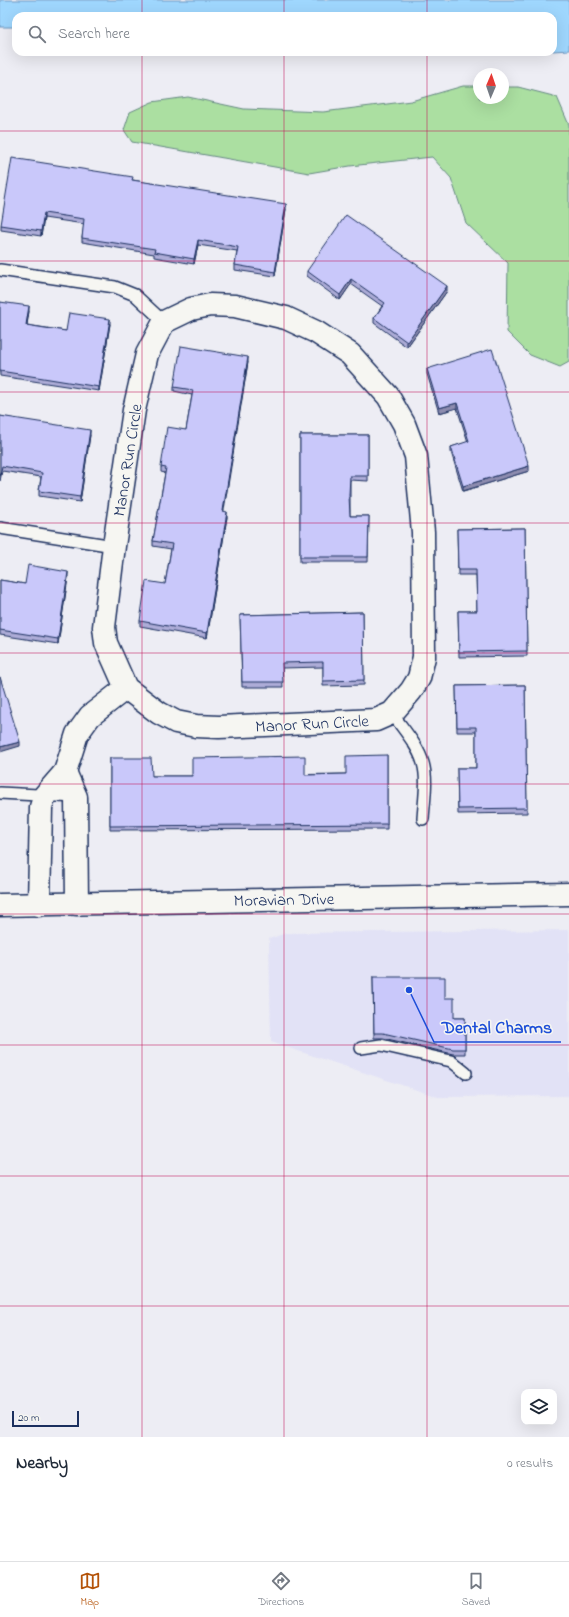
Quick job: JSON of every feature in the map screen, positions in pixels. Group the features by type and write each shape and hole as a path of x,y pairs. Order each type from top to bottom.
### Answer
{"street":[{"name":"Manor Run Circle","path":"210,305 235,306 286,318 316,332 350,354 388,396 404,424 416,456 420,485 423,548 424,657 418,678 411,691 392,714 376,720 358,722 196,726 176,722 159,713 126,688 106,643 104,627 106,602 114,546 141,376 147,354 164,322 191,309 210,305"},
{"path":"39,905 40,821 41,807 45,795 65,772 77,734 90,716 126,688"},
{"path":"65,772 76,797 77,904"},
{"name":"Moravian Drive","path":"0,905 569,894"}],"lane":[{"path":"0,270 115,287 135,295 164,322"},
{"path":"0,528 114,546"},
{"path":"392,714 419,753 423,762 425,772 423,819"},
{"path":"0,793 76,797"},
{"path":"361,1048 381,1046 451,1061 466,1073"}],"shaded area":[{"path":"569,930 569,1096 438,1097 271,1042 269,939 286,933"}],"green space":[{"path":"463,86 473,86 473,104 509,104 509,87 518,87 557,97 569,125 569,362 560,367 530,355 507,332 508,263 466,223 451,178 432,157 350,166 309,173 132,142 124,130 130,112 152,102 188,97 244,109 323,112 411,101"}],"water":[{"path":"0,0 569,0 569,50 557,51 557,12 12,12 12,27 0,27"}],"building":[{"path":"12,158 133,177 132,180 286,204 275,272 235,265 238,247 198,240 194,259 154,252 155,249 82,238 84,219 44,213 41,231 1,225"},
{"path":"346,215 447,286 407,342 374,318 385,303 351,279 340,295 307,271"},
{"path":"0,302 29,306 26,325 45,328 66,331 69,313 110,319 99,387 0,371"},
{"path":"181,346 248,357 223,511 227,512 207,633 140,621 146,581 165,584 172,544 153,541 166,468 161,467 167,427 186,430 193,390 174,387"},
{"path":"492,349 529,466 463,486 451,447 469,441 457,403 439,408 427,369"},
{"path":"0,416 90,430 80,497 39,491 42,473 2,466 0,476"},
{"path":"300,435 368,435 368,476 350,476 349,495 350,516 369,516 368,557 300,557"},
{"path":"525,528 527,651 459,652 458,611 477,611 476,570 458,570 457,529"},
{"path":"28,565 68,572 58,639 0,630 0,580 25,584"},
{"path":"363,612 364,680 323,681 323,662 282,663 283,682 242,682 240,615"},
{"path":"0,677 20,742 0,747"},
{"path":"525,685 527,808 458,809 457,768 476,768 476,727 457,727 456,686"},
{"path":"387,755 387,824 110,826 110,758 151,758 152,776 192,776 192,758 305,756 305,775 346,774 346,756"},
{"path":"373,977 445,977 445,998 454,998 454,1018 465,1018 465,1049 453,1049 383,1033 374,1033"}],"place":[{"name":"Dental Charms","path":"409,990"}]}
